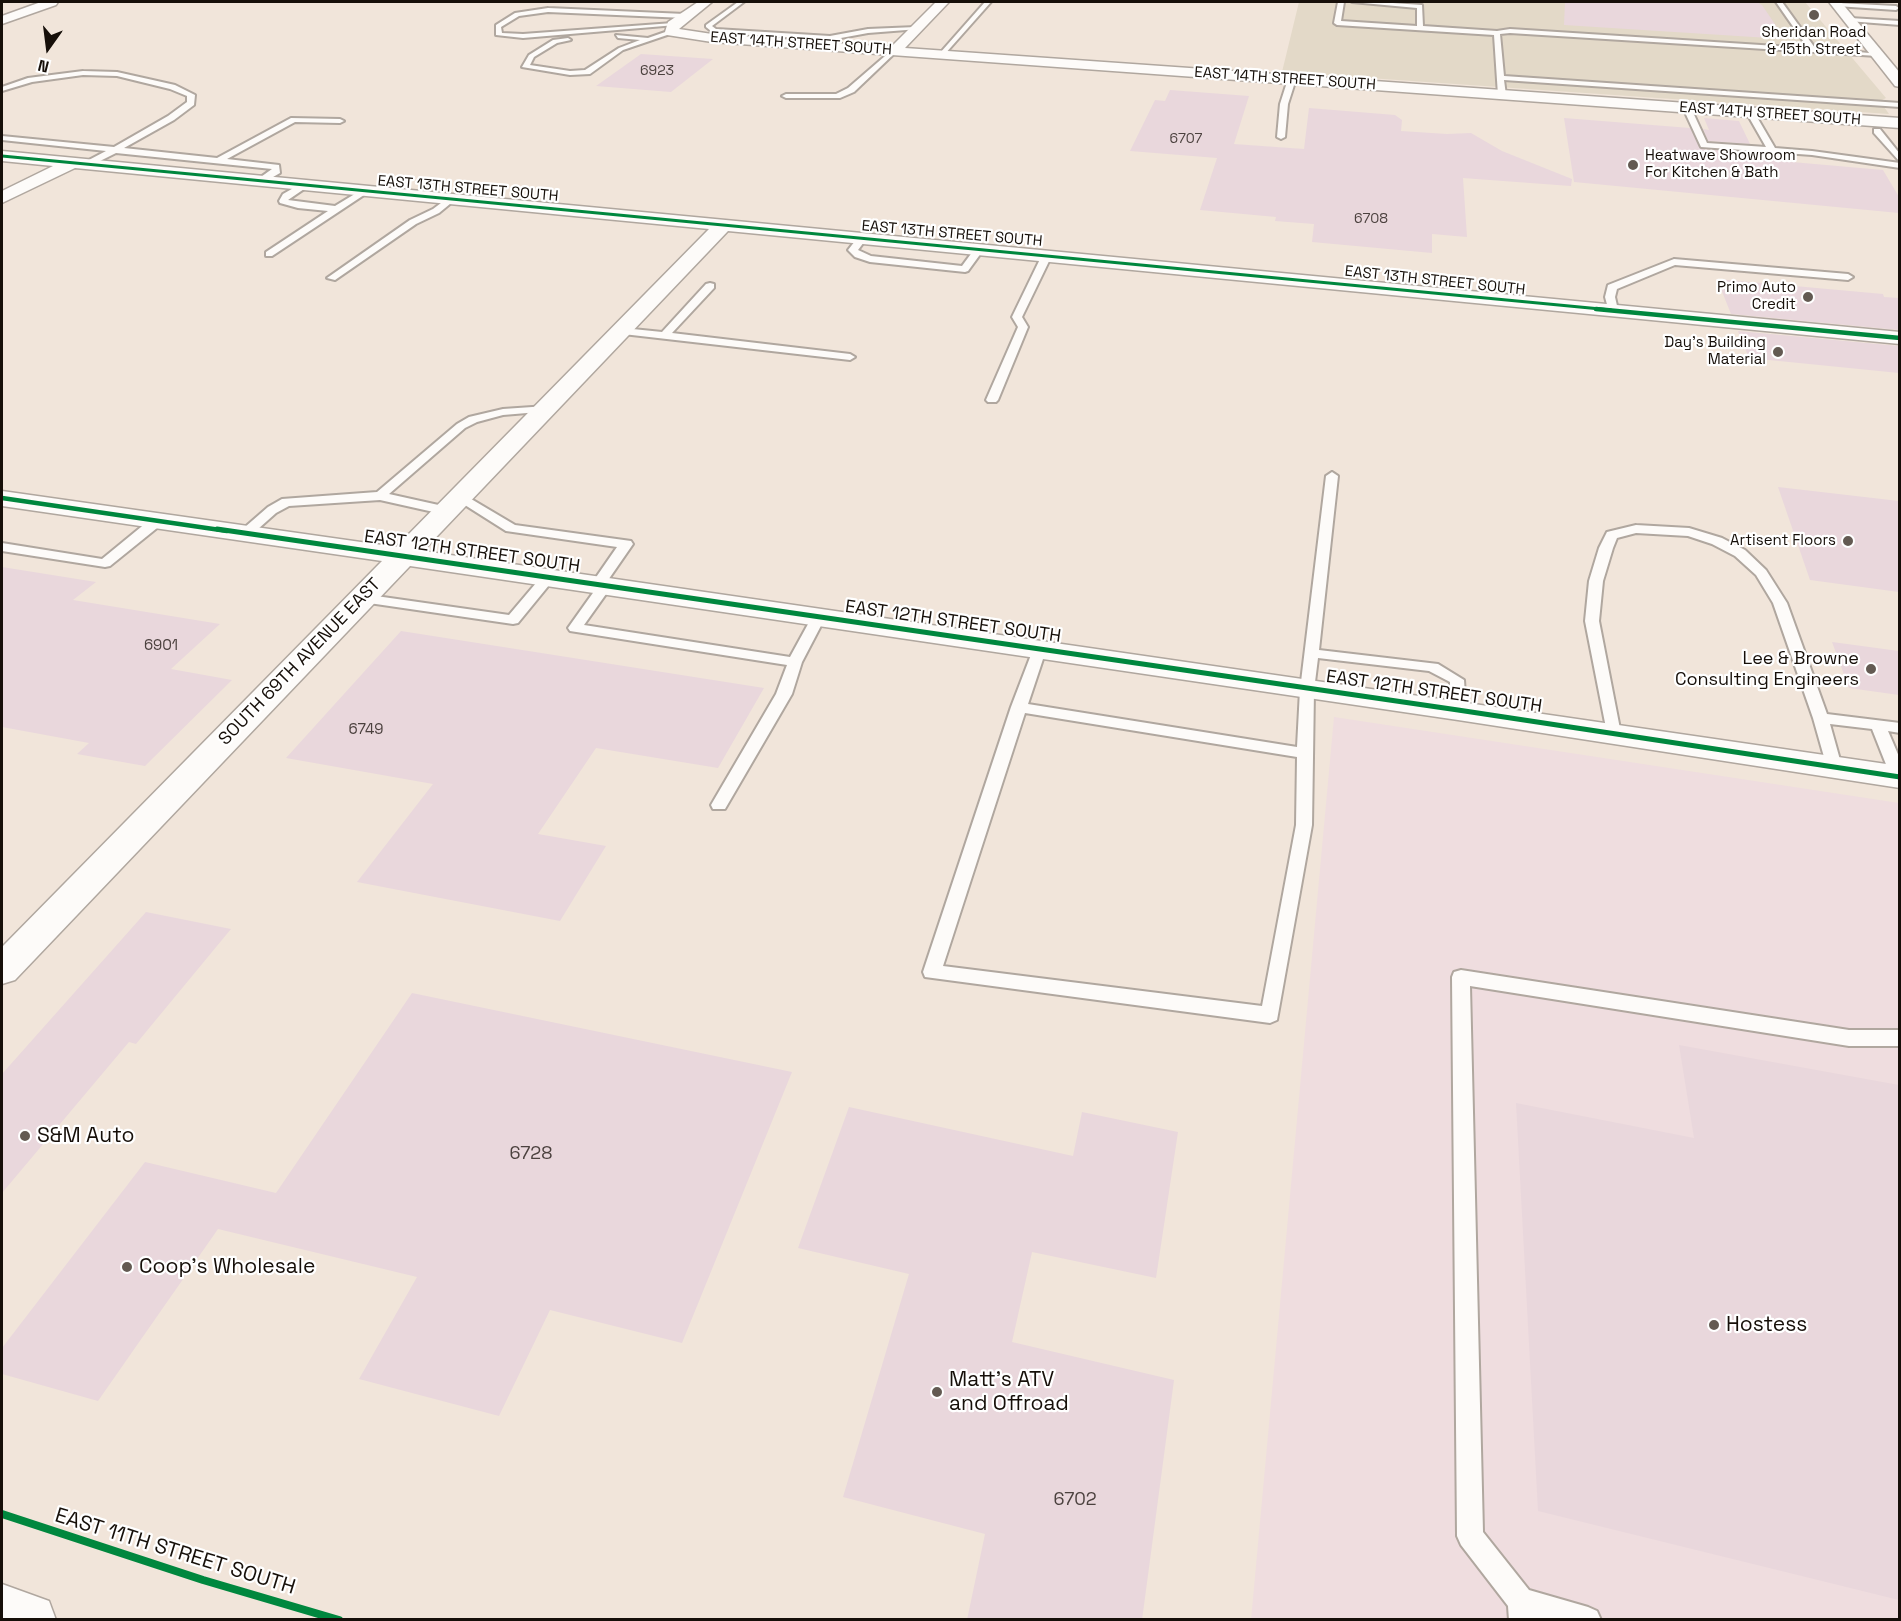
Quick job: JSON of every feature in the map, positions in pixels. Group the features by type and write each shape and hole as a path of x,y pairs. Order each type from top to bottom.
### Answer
{"street":[{"path":"2,20 52,2"},
{"path":"673,28 706,2"},
{"path":"894,51 943,2"},
{"path":"1836,3 1898,80"},
{"name":"EAST 14TH STREET SOUTH","path":"673,28 714,35 828,42 894,51 1899,123"},
{"name":"EAST 13TH STREET SOUTH","path":"2,156 161,171 190,166 261,181 1899,338"},
{"path":"2,198 80,163"},
{"name":"SOUTH 69TH AVENUE EAST","path":"2,970 724,225"},
{"name":"EAST 12TH STREET SOUTH","path":"2,498 1307,690 1458,710 1899,777"},
{"path":"2,1611 30,1620"}],"lane":[{"path":"714,35 708,26 741,2"},
{"path":"942,54 988,2"},
{"path":"1341,2 1337,23 1497,33 1510,31 1877,54"},
{"path":"1355,2 1420,6 1420,28"},
{"path":"1779,2 1813,50"},
{"path":"1836,3 1896,8 1890,2"},
{"path":"606,6 689,14"},
{"path":"673,28 619,29 523,36 499,35 498,26 508,18 524,12 548,10 689,14"},
{"path":"619,29 626,13"},
{"path":"1850,20 1899,22"},
{"path":"645,39 622,36 555,41 531,56 526,68 570,73 587,72 621,49 673,28"},
{"path":"828,42 868,31 916,29"},
{"path":"1497,33 1502,94"},
{"path":"786,96 837,96 851,90 894,51"},
{"path":"2,89 31,81 83,73 117,74 172,87 191,95 191,103 185,108 140,137 80,163"},
{"path":"1500,78 1899,105"},
{"path":"1281,137 1284,104 1292,79"},
{"path":"1687,108 1704,145 1812,153 1899,166"},
{"path":"1750,112 1772,150"},
{"path":"190,166 218,161 294,120 340,121"},
{"path":"1877,131 1899,160"},
{"path":"2,138 114,150 190,166 218,161 276,166 277,171 261,181"},
{"path":"304,185 285,196 283,201 338,209"},
{"path":"269,254 366,191"},
{"path":"332,278 413,222 436,212 452,199"},
{"path":"992,400 1023,327 1017,317 1047,255"},
{"path":"1613,310 1610,297 1612,287 1674,262 1848,277"},
{"path":"664,336 710,286"},
{"path":"622,331 850,357"},
{"path":"380,496 461,426 473,419 503,412 547,409"},
{"path":"1039,650 932,972 1270,1016 1304,825 1307,690 1332,476"},
{"path":"244,534 272,510 286,502 380,496 454,504 511,528 626,544 575,628 795,662"},
{"path":"2,547 105,563 157,521"},
{"path":"1613,734 1592,621 1596,581 1612,535 1636,529 1689,532 1717,541 1740,553 1761,573 1780,603 1821,718 1834,767"},
{"path":"362,598 513,620 547,579"},
{"path":"719,805 784,694 795,662 818,618"},
{"path":"1311,653 1433,667 1457,680 1458,710"},
{"path":"1019,707 1305,753"},
{"path":"1821,718 1899,728"},
{"path":"1878,726 1899,777"},
{"path":"1588,1620 1521,1610 1470,1536 1461,977 1849,1038 1899,1038"}],"shaded area":[{"path":"1299,2 1805,2 1886,98 1880,101 1889,114 1282,72"},
{"path":"1334,717 1899,803 1899,1619 1251,1620"}],"building":[{"path":"1565,2 1757,2 1762,5 1785,39 1564,25"},
{"path":"641,54 713,59 671,92 596,86"},
{"path":"1170,90 1249,96 1234,144 1304,149 1309,108 1395,115 1402,120 1401,131 1471,133 1502,151 1572,179 1571,186 1463,178 1467,237 1432,234 1432,253 1312,242 1314,224 1275,221 1276,217 1200,210 1217,158 1130,151 1155,100 1165,101"},
{"name":"Heatwave Showroom For Kitchen & Bath","path":"1564,118 1690,128 1701,149 1755,153 1758,159 1883,170 1899,197 1899,213 1574,182"},
{"path":"1704,118 1739,121 1750,144 1708,141 1703,129 1709,130"},
{"name":"Primo Auto Credit","path":"1717,279 1883,294 1884,297 1899,298 1899,330 1731,314"},
{"path":"1738,331 1899,346 1899,373 1749,358"},
{"name":"Artisent Floors","path":"1778,487 1899,501 1899,592 1810,580"},
{"path":"2,567 96,582 73,600 220,624 171,669 232,680 145,766 77,754 89,743 2,727"},
{"path":"401,631 764,688 718,768 596,748 538,834 606,846 560,921 357,882 433,784 286,758"},
{"name":"Lee & Browne Consulting Engineers","path":"1832,642 1899,651 1899,695 1849,688"},
{"path":"146,912 231,929 136,1044 129,1042 2,1193 2,1074"},
{"path":"412,993 792,1072 682,1343 550,1310 499,1416 359,1379 417,1277 218,1229 98,1401 2,1374 2,1348 145,1162 276,1193"},
{"name":"Hostess","path":"1679,1045 1899,1085 1899,1600 1538,1511 1516,1103 1694,1138"},
{"path":"849,1107 1073,1156 1082,1112 1178,1132 1156,1278 1032,1252 1012,1342 1174,1380 1142,1620 967,1620 985,1534 843,1497 909,1274 798,1248"}],"cycle path":[{"path":"2,156 1900,338"},
{"path":"2,498 1458,710 1900,777"},
{"name":"EAST 11TH STREET SOUTH","path":"2,1514 203,1580 339,1620"}],"place":[{"name":"Sheridan Road & 15th Street","path":"1814,15"},
{"name":"Heatwave Showroom For Kitchen & Bath","path":"1633,165"},
{"name":"Primo Auto Credit","path":"1808,297"},
{"name":"Day's Building Material","path":"1778,352"},
{"name":"Artisent Floors","path":"1848,541"},
{"name":"Lee & Browne Consulting Engineers","path":"1871,669"},
{"name":"S&M Auto","path":"25,1136"},
{"name":"Coop's Wholesale","path":"127,1267"},
{"name":"Hostess","path":"1714,1325"},
{"name":"Matt's ATV and Offroad","path":"937,1392"}]}
